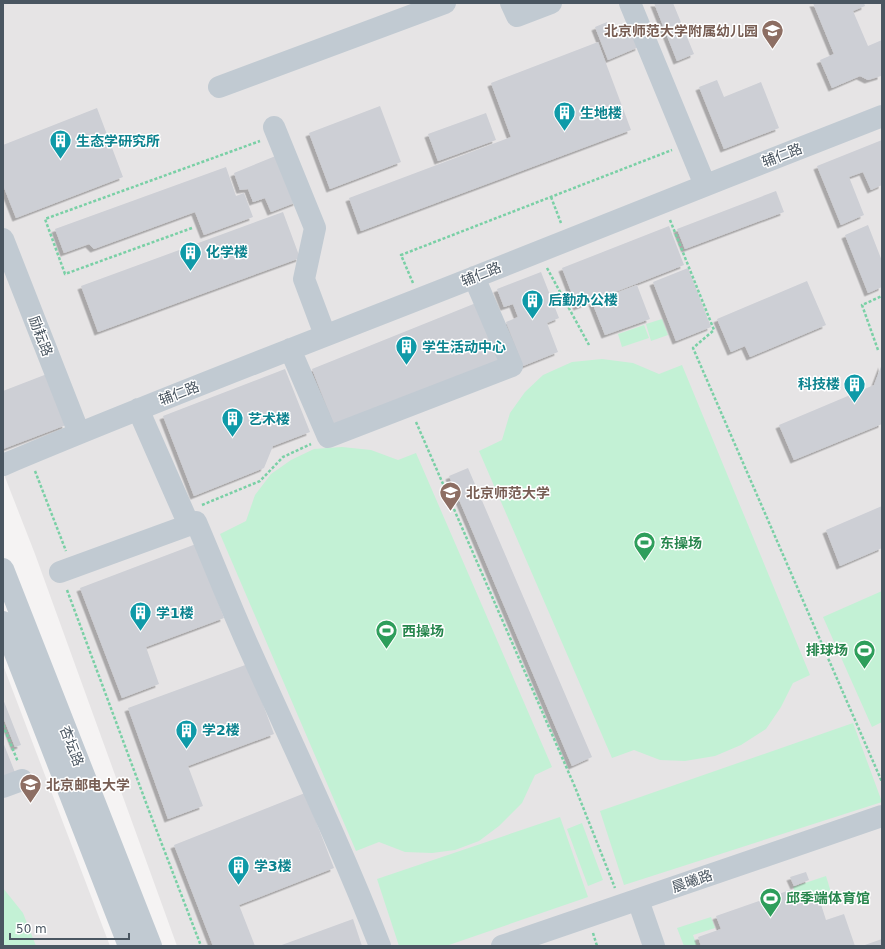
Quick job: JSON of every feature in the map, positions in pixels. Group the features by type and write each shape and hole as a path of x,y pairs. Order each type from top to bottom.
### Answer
{"street":[{"path":"219,87 445,3"},
{"path":"511,3 516,16 551,3"},
{"path":"630,3 705,185"},
{"name":"辅仁路","path":"3,465 79,432 882,116"},
{"path":"276,131 315,228 304,279 325,336"},
{"name":"励耘路","path":"3,239 79,432"},
{"path":"290,349 328,437 512,366 474,277"},
{"path":"138,409 186,519"},
{"path":"66,570 186,519 196,522 249,648 323,812 380,946"},
{"name":"杏坛路","path":"3,569 151,946"},
{"name":"杏坛路","path":"3,622 129,946"},
{"name":"晨曦路","path":"502,946 882,816"},
{"path":"630,902 654,946"}],"path":[{"path":"192,228 65,274 45,219 276,131"},
{"path":"419,298 401,255 688,144"},
{"path":"551,197 568,240"},
{"path":"663,202 714,330 693,348 882,782"},
{"path":"538,252 589,345"},
{"path":"878,350 862,305 882,296"},
{"path":"409,406 575,787 630,902"},
{"path":"186,519 260,481 282,457 328,437"},
{"path":"29,454 66,570 148,808 201,946"},
{"path":"3,725 20,769 12,784"}],"shaded area":[{"name":"北京师范大学","path":"3,3 882,3 882,946 177,946 35,554 3,472"},
{"name":"北京邮电大学","path":"3,665 110,946 3,946"}],"green space":[{"path":"662,319 668,335 651,341 646,324"},
{"path":"644,325 649,338 622,347 618,334"},
{"name":"东操场","path":"602,359 633,363 659,374 682,365 810,675 793,683 781,707 766,729 741,745 715,756 685,761 660,760 634,750 612,758 479,451 502,440 510,413 525,392 543,375 572,362"},
{"name":"西操场","path":"342,447 371,450 398,460 416,453 552,767 535,775 522,803 499,826 479,841 455,850 432,853 405,852 379,842 356,851 220,534 246,521 255,495 271,474 291,460 314,449"},
{"name":"排球场","path":"882,591 882,722 872,727 823,617"},
{"path":"853,723 882,802 624,885 600,811"},
{"path":"560,817 588,897 446,946 399,946 377,879"},
{"path":"582,823 603,880 588,886 567,829"},
{"path":"826,876 833,899 825,902 821,892 798,899 793,887"},
{"path":"3,888 23,913 36,946 3,946"},
{"path":"711,917 715,928 693,935 697,946 684,946 677,928"}],"building":[{"path":"654,3 673,3 694,54 677,61"},
{"path":"813,3 864,3 865,6 853,11 868,46 882,40 881,76 868,80 860,76 832,88 820,60 834,54"},
{"path":"607,22 610,29 629,22 639,47 608,60 595,27"},
{"name":"生地楼","path":"598,42 631,130 361,231 349,198 511,137 491,83"},
{"path":"717,80 724,97 761,82 779,128 724,149 699,87"},
{"path":"380,106 401,162 330,189 309,133"},
{"name":"生态学研究所","path":"97,108 123,177 16,218 3,185 3,145"},
{"path":"486,113 496,140 438,161 428,134"},
{"path":"882,140 882,185 871,190 863,172 849,177 864,215 841,225 817,166"},
{"path":"278,155 297,202 271,212 265,198 253,202 248,189 240,190 234,173"},
{"path":"226,167 236,196 244,193 253,217 204,235 195,212 94,249 89,244 64,253 55,229"},
{"path":"776,191 784,212 685,249 677,229"},
{"name":"化学楼","path":"283,212 300,258 98,332 81,286"},
{"path":"868,225 882,261 882,287 868,293 845,235"},
{"path":"669,226 684,265 577,307 562,268"},
{"path":"688,268 711,327 676,341 653,282"},
{"name":"后勤办公楼","path":"541,272 559,318 547,323 558,352 523,366 506,322 518,317 513,304 504,307 497,289"},
{"path":"807,281 826,325 750,357 745,346 731,352 717,319"},
{"path":"637,285 650,319 605,335 592,302"},
{"name":"学生活动中心","path":"476,303 501,365 336,430 312,369"},
{"name":"科技楼","path":"882,364 882,424 794,460 779,425 874,385"},
{"name":"艺术楼","path":"285,369 310,432 273,446 264,468 194,496 163,416"},
{"path":"47,374 66,425 3,449 3,391"},
{"path":"468,468 592,757 572,766 449,476"},
{"path":"882,506 882,548 840,566 826,530"},
{"name":"学1楼","path":"196,544 224,618 146,647 159,684 122,698 80,588"},
{"name":"学2楼","path":"248,664 274,734 188,766 203,806 168,819 128,708"},
{"path":"3,699 21,745 15,747 3,717"},
{"path":"3,742 16,775 3,780"},
{"name":"学3楼","path":"305,793 334,868 239,905 255,946 213,946 174,845"},
{"path":"806,872 809,880 794,886 790,877"},
{"name":"邱季端体育馆","path":"790,890 795,903 818,895 826,920 844,914 855,946 701,946 698,937 721,929 716,916"},
{"path":"353,919 362,946 279,946"},
{"name":"邱季端体育馆","path":"882,939 882,946 862,946"}],"place":[{"name":"北京师范大学附属幼儿园","path":"773,50"},
{"name":"生地楼","path":"565,132"},
{"name":"生态学研究所","path":"60,160"},
{"name":"化学楼","path":"190,272"},
{"name":"后勤办公楼","path":"532,320"},
{"name":"学生活动中心","path":"406,366"},
{"name":"科技楼","path":"855,404"},
{"name":"艺术楼","path":"232,438"},
{"name":"北京师范大学","path":"451,512"},
{"name":"东操场","path":"645,562"},
{"name":"学1楼","path":"141,632"},
{"name":"西操场","path":"386,650"},
{"name":"排球场","path":"864,670"},
{"name":"学2楼","path":"187,750"},
{"name":"北京邮电大学","path":"30,804"},
{"name":"学3楼","path":"238,886"},
{"name":"邱季端体育馆","path":"771,918"}]}
